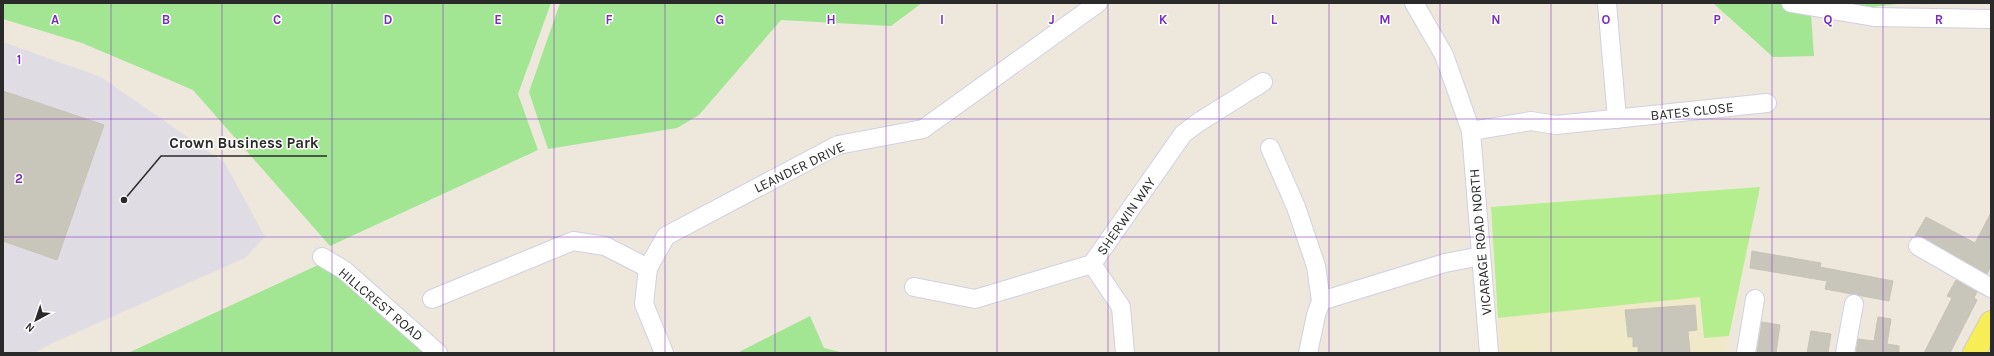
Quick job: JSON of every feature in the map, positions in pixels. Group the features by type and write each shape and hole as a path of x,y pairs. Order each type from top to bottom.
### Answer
{"main road":[{"path":"1974,353 1991,322"}],"street":[{"name":"LEANDER DRIVE","path":"664,353 644,304 648,268 666,236 838,145 923,128 1098,3"},
{"path":"1414,3 1444,54 1471,131"},
{"path":"1607,3 1616,118"},
{"path":"1791,3 1874,16 1991,19"},
{"name":"SHERWIN WAY","path":"914,286 975,299 1092,264 1184,134 1199,122 1263,82"},
{"name":"BATES CLOSE","path":"1471,131 1531,122 1556,125 1767,102"},
{"name":"VICARAGE ROAD NORTH","path":"1471,131 1490,353"},
{"path":"1270,148 1296,207 1316,266 1321,300 1316,315 1308,353"},
{"path":"432,299 573,241 605,246 648,268"},
{"path":"1918,246 1991,288"},
{"path":"1321,300 1445,262 1481,256"},
{"name":"HILLCREST ROAD","path":"322,257 344,270 438,353"},
{"path":"1092,264 1121,307 1125,353"},
{"path":"1746,353 1755,299"},
{"path":"1845,353 1854,304"}],"shaded area":[{"path":"3,42 101,77 225,163 265,237 245,258 57,341 34,353 3,353"},
{"path":"1760,187 1726,353 1500,353 1491,207"}],"green space":[{"path":"3,3 551,3 518,94 538,150 330,246 193,90 82,43 3,19"},
{"path":"560,3 922,3 891,26 781,20 699,115 677,128 548,149 529,92"},
{"path":"1713,3 1906,3 1811,14 1814,56 1773,57"},
{"path":"1760,187 1729,336 1704,338 1700,297 1498,318 1491,207"},
{"path":"318,265 347,283 426,353 128,353"},
{"path":"810,316 824,348 844,353 739,353 739,352"}],"building":[{"path":"3,91 104,125 57,260 3,241"},
{"path":"1991,213 1991,266 1987,274 1923,237 1915,236 1926,217 1975,243"},
{"path":"1752,251 1821,263 1820,267 1893,281 1889,301 1825,289 1827,281 1750,268"},
{"path":"1956,280 1977,292 1974,298 1977,300 1950,353 1924,353 1952,298 1947,296"},
{"path":"1695,305 1697,330 1688,331 1690,353 1638,353 1638,346 1633,347 1633,337 1628,337 1625,310"},
{"path":"1878,317 1891,319 1887,344 1899,346 1899,353 1856,353 1858,339 1874,341"},
{"path":"1762,322 1780,325 1776,353 1757,353"},
{"path":"1811,331 1831,334 1828,353 1807,353"}],"place":[{"name":"Crown Business Park","path":"124,200"}]}
